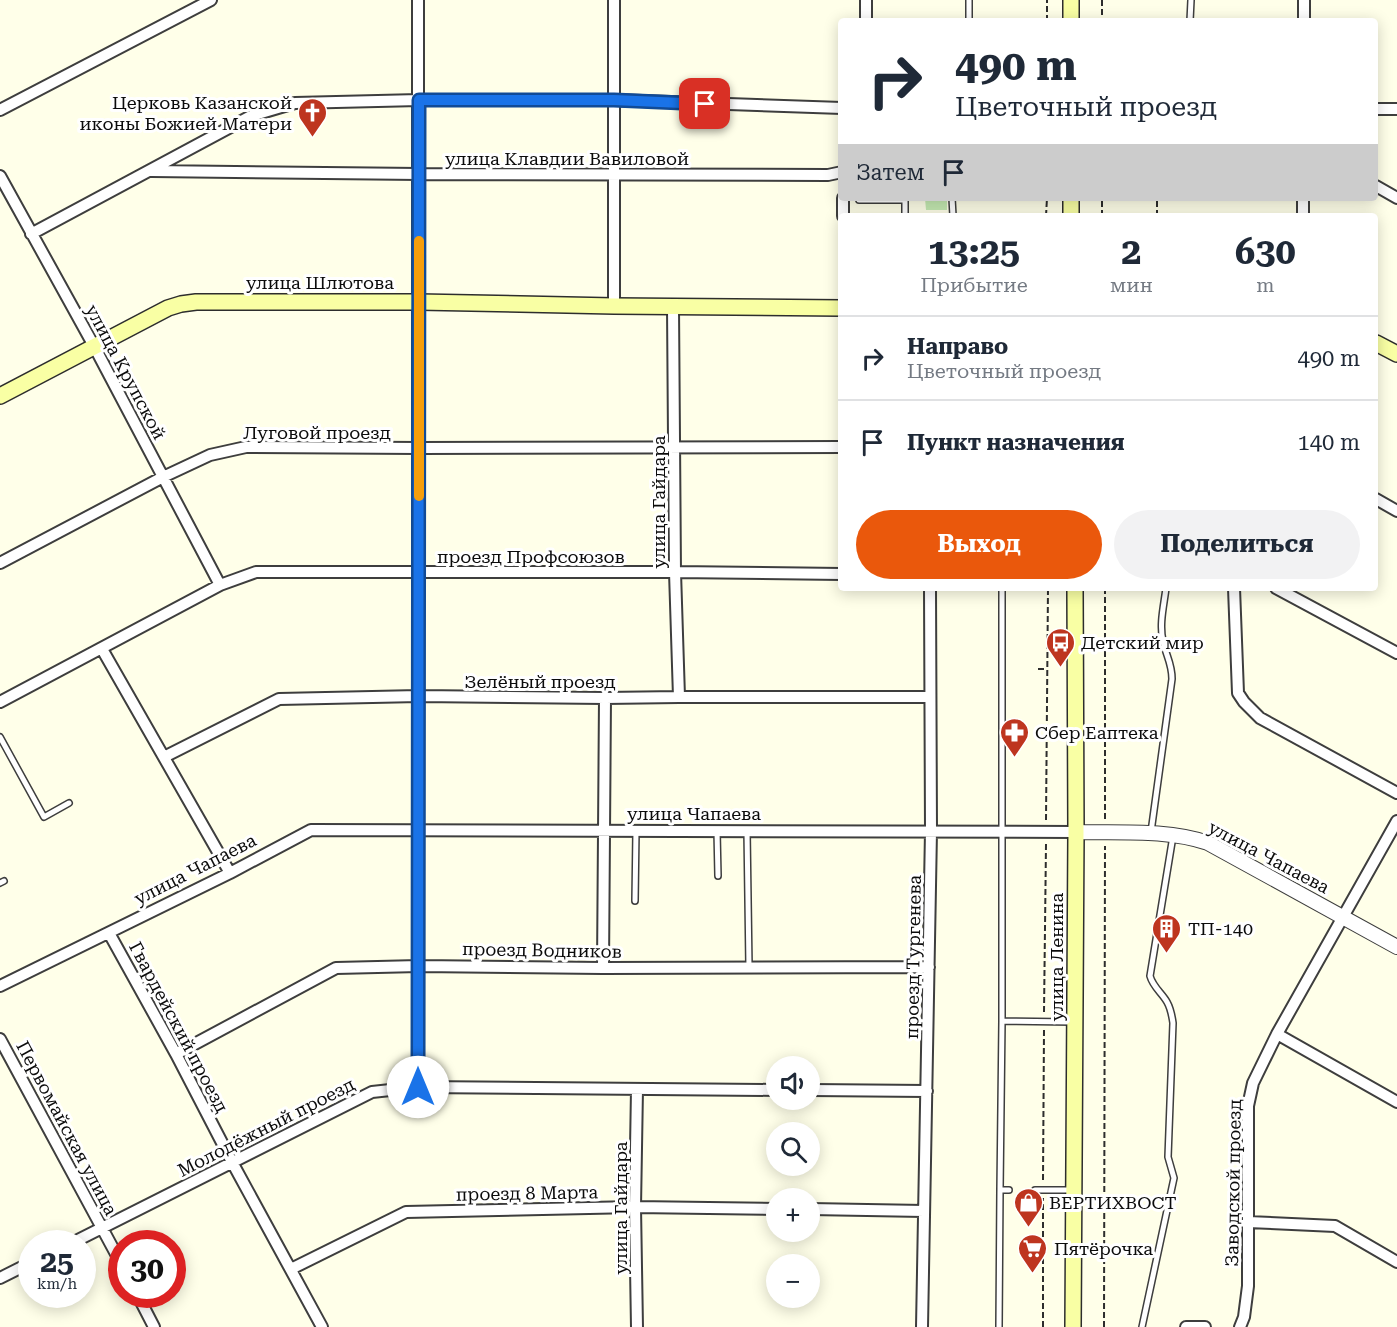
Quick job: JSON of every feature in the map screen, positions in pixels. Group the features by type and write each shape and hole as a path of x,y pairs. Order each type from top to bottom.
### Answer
{"main road":[{"path":"1071,0 1071,18"},
{"name":"улица Шлютова","path":"0,396 168,308 196,302 419,302 838,308"},
{"path":"1378,343 1397,354"},
{"name":"улица Ленина","path":"1073,1327 1075,591"}],"street":[{"path":"0,110 211,0"},
{"path":"418,0 418,1087"},
{"path":"614,0 614,306"},
{"path":"866,0 866,18"},
{"path":"1304,0 1304,18"},
{"path":"32,234 251,116 295,103 419,100 614,100 838,108"},
{"path":"1378,109 1397,109"},
{"name":"улица Клавдии Вавиловой","path":"149,171 419,174 828,175 838,173"},
{"name":"улица Крупской","path":"0,176 94,346 220,585"},
{"path":"1378,187 1397,198"},
{"name":"улица Гайдара","path":"673,307 675,572 679,697"},
{"name":"Луговой проезд","path":"0,563 163,477 210,455 246,447 838,447"},
{"path":"1378,500 1397,511"},
{"name":"проезд Профсоюзов","path":"0,702 220,585 256,572 838,574"},
{"name":"проезд Тургенева","path":"922,1327 931,831 930,591"},
{"path":"1234,591 1238,693 1244,702 1260,718 1397,793"},
{"path":"1282,591 1397,653"},
{"path":"102,649 230,873"},
{"name":"Зелёный проезд","path":"164,757 279,699 419,696 930,697"},
{"path":"603,968 605,698"},
{"name":"Заводской проезд","path":"1240,1327 1244,1317 1248,1286 1248,1106 1253,1083 1277,1034 1397,821"},
{"name":"улица Чапаева","path":"0,986 230,873 310,830 931,831 1174,834 1208,843 1397,947"},
{"name":"Гвардейский проезд","path":"109,933 176,1053 232,1162 322,1327"},
{"name":"проезд Водников","path":"176,1053 336,968 419,966 929,967"},
{"path":"1277,1034 1397,1102"},
{"name":"Первомайская улица","path":"0,1039 108,1239"},
{"name":"Молодёжный проезд","path":"96,1231 372,1092 418,1087 766,1090"},
{"name":"улица Гайдара","path":"637,1089 637,1327"},
{"path":"820,1090 927,1091"},
{"name":"проезд 8 Марта","path":"291,1269 406,1212 636,1207 766,1209"},
{"path":"820,1209 924,1211"},
{"path":"1248,1222 1335,1226 1397,1262"},
{"path":"0,1278 18,1270"},
{"path":"144,1308 154,1327"},
{"path":"1186,1327 1204,1327"}],"lane":[{"path":"969,0 969,18"},
{"path":"1190,18 1191,0"},
{"path":"999,1327 1002,591"},
{"path":"1151,834 1172,679 1172,667 1163,642 1161,628 1166,591"},
{"path":"0,737 44,817 69,803"},
{"path":"635,901 636,831"},
{"path":"717,831 718,876"},
{"path":"747,831 749,968"},
{"path":"1142,1327 1174,1178 1168,1157 1173,1023 1167,1001 1153,984 1150,976 1174,834"},
{"path":"1002,1021 1075,1022"},
{"path":"1000,1190 1009,1190"},
{"path":"1035,1190 1074,1190"}],"path":[{"path":"1047,0 1047,18"},
{"path":"1102,0 1102,18"},
{"path":"1043,1327 1048,591"},
{"path":"1104,1327 1105,591"},
{"path":"1038,669 1048,669"}],"green space":[{"path":"925,201 947,201 947,210 926,210"}],"slow traffic":[{"path":"419,241 419,496"}],"place":[{"name":"Церковь Казанской иконы Божией Матери","path":"313,138"},
{"name":"Детский мир","path":"1060,668"},
{"name":"Сбер Еаптека","path":"1014,758"},
{"name":"ТП-140","path":"1167,954"},
{"name":"ВЕРТИХВОСТ","path":"1028,1228"},
{"name":"Пятёрочка","path":"1033,1274"}],"route":[{"path":"418,1087 419,100 614,100 705,104"}]}
